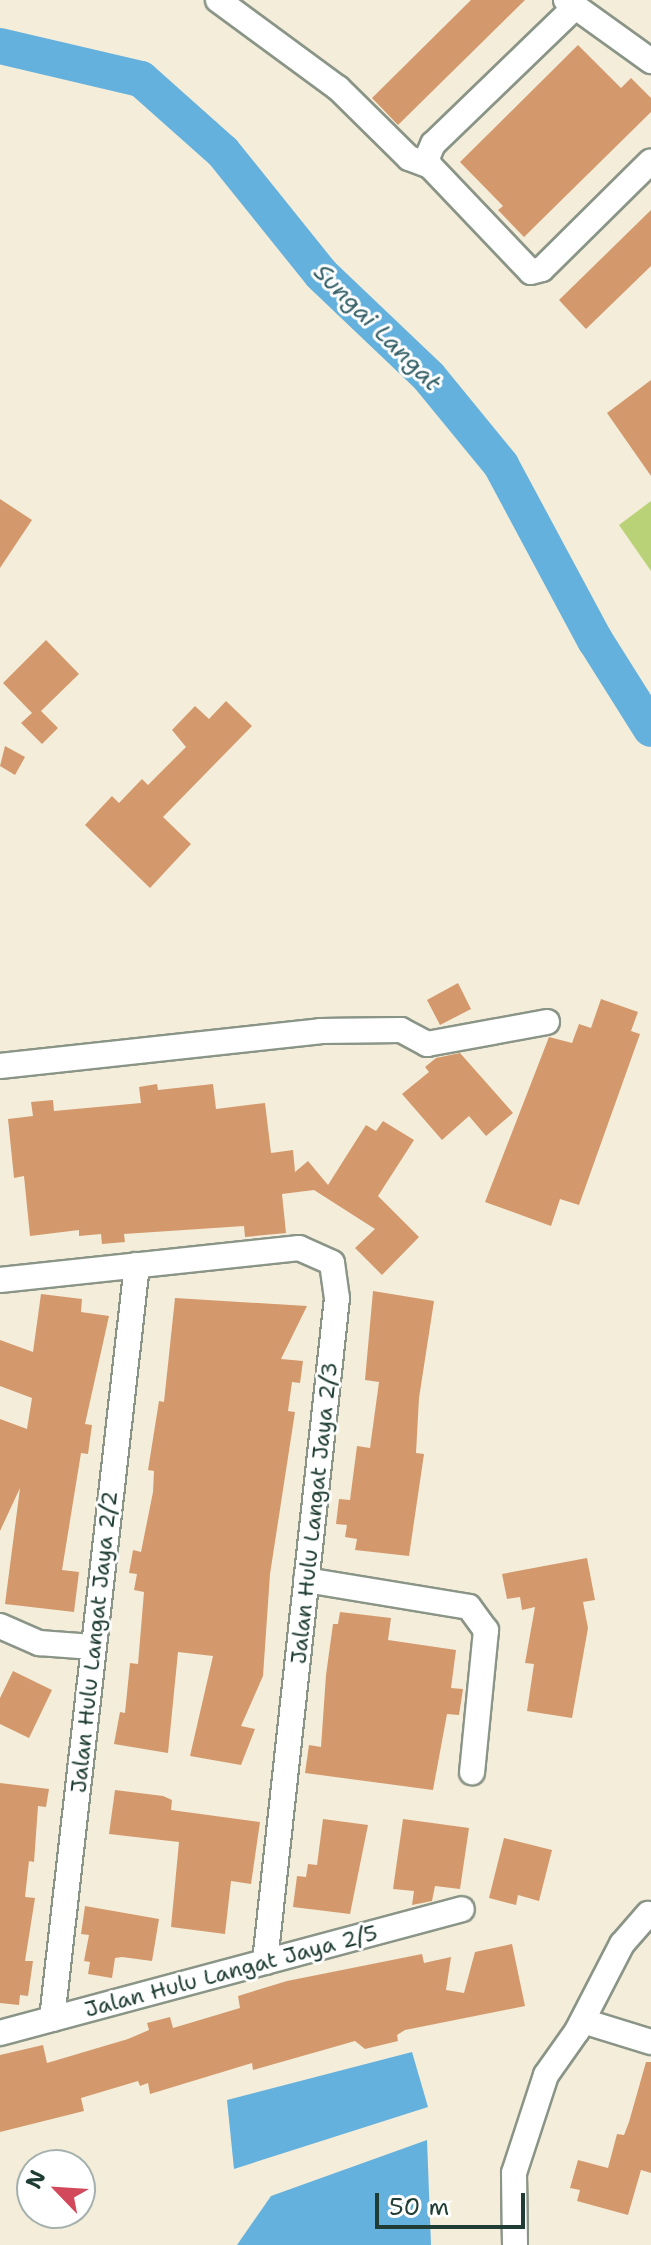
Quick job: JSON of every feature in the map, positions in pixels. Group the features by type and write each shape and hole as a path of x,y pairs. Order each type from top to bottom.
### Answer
{"street":[{"path":"218,0 338,88 409,158 432,155 570,4 651,61"},
{"path":"432,155 531,272 542,269 651,161"},
{"path":"0,1066 245,1039 385,1029 412,1033 427,1044 547,1022"},
{"name":"Jalan Hulu Langat Jaya 2/3","path":"137,1265 299,1248 332,1263 337,1298 265,1962"},
{"path":"0,1280 137,1265"},
{"name":"Jalan Hulu Langat Jaya 2/2","path":"52,2019 137,1265"},
{"path":"306,1580 469,1607 486,1630 472,1772"},
{"path":"0,1626 39,1643 93,1647"},
{"name":"Jalan Hulu Langat Jaya 2/5","path":"0,2033 462,1909"},
{"path":"515,2245 514,2173 546,2075 583,2021 622,1944 648,1914"},
{"path":"583,2021 651,2042"}],"green space":[{"path":"651,501 651,571 619,525"}],"water":[{"path":"412,2052 428,2107 234,2169 227,2100"},
{"path":"427,2140 431,2245 237,2245 271,2196"}],"building":[{"path":"471,0 525,0 398,125 372,98"},
{"path":"578,45 621,88 631,78 651,98 651,112 524,237 498,210 503,206 460,162"},
{"path":"651,210 651,266 586,329 559,300"},
{"path":"651,380 651,476 607,413"},
{"path":"0,499 32,520 0,568"},
{"path":"46,640 79,674 41,711 58,728 42,744 21,723 32,713 3,683"},
{"path":"226,701 252,726 163,817 191,844 150,888 85,825 112,796 119,803 142,779 148,785 186,747 172,730 195,706 209,719"},
{"path":"5,746 25,757 15,775 0,766"},
{"path":"458,983 471,1009 440,1025 427,1000"},
{"path":"601,999 638,1012 631,1031 640,1034 579,1205 560,1199 551,1226 485,1202 549,1037 572,1043 579,1024 591,1028"},
{"path":"460,1053 513,1113 486,1136 469,1116 442,1140 402,1094 429,1072 425,1067 436,1058"},
{"path":"157,1084 158,1090 213,1084 216,1109 265,1103 271,1153 293,1150 295,1172 308,1161 328,1185 366,1125 376,1131 383,1121 414,1140 378,1196 419,1237 382,1275 355,1248 375,1229 314,1190 282,1194 286,1233 245,1237 244,1226 124,1234 125,1242 102,1244 101,1234 79,1236 79,1230 30,1236 24,1176 14,1178 8,1119 33,1116 31,1102 53,1100 54,1111 141,1103 139,1087"},
{"path":"373,1291 434,1301 419,1398 416,1453 424,1454 409,1556 355,1550 357,1539 345,1537 347,1525 336,1524 339,1499 350,1500 357,1446 370,1448 379,1382 365,1380"},
{"path":"41,1294 82,1299 81,1312 109,1316 85,1424 92,1425 88,1454 81,1453 62,1570 79,1572 74,1612 5,1604 20,1488 0,1531 0,1419 27,1429 32,1398 0,1386 0,1340 33,1352"},
{"path":"175,1298 307,1306 281,1359 303,1361 300,1383 292,1382 288,1411 295,1412 270,1574 263,1676 241,1726 255,1729 241,1765 190,1756 213,1656 178,1652 168,1753 114,1744 120,1712 125,1713 130,1663 138,1664 144,1592 134,1590 137,1574 129,1573 133,1550 141,1552 153,1492 154,1471 148,1470 159,1401 164,1402"},
{"path":"587,1558 595,1600 583,1602 588,1628 572,1718 527,1711 534,1664 525,1663 535,1607 522,1610 520,1597 507,1599 502,1574"},
{"path":"340,1612 391,1618 388,1640 456,1650 451,1688 463,1689 459,1715 447,1714 433,1790 305,1773 309,1745 321,1747 333,1624 338,1624"},
{"path":"13,1671 52,1690 29,1738 0,1724 0,1698"},
{"path":"0,1783 49,1789 46,1807 38,1806 34,1862 29,1861 25,1897 35,1898 25,1961 33,1961 28,1996 20,1995 19,2005 0,2003"},
{"path":"115,1790 163,1796 172,1800 171,1810 260,1822 251,1884 231,1881 225,1934 171,1927 179,1842 109,1834"},
{"path":"323,1819 368,1825 350,1914 293,1907 297,1876 306,1877 308,1864 317,1865"},
{"path":"403,1819 469,1828 460,1889 435,1886 432,1901 412,1905 414,1891 393,1889"},
{"path":"504,1838 552,1850 539,1901 518,1895 516,1905 489,1898"},
{"path":"85,1906 159,1919 152,1961 115,1958 112,1978 88,1974 90,1962 84,1961 89,1935 81,1934"},
{"path":"512,1944 525,2006 405,2030 397,2035 398,2041 365,2049 355,2041 253,2070 252,2063 150,2094 148,2083 140,2086 138,2081 81,2098 84,2111 0,2132 0,2055 43,2045 47,2063 128,2039 149,2030 147,2023 170,2017 173,2028 240,2008 238,1996 287,1981 422,1954 424,1963 451,1957 446,1990 464,1993 475,1952"},
{"path":"646,2062 651,2062 651,2173 641,2170 628,2215 577,2201 580,2190 570,2188 578,2160 608,2168 617,2134 624,2135 629,2122"}],"waterway":[{"name":"Sungai Langat","path":"0,46 141,79 223,152 321,274 429,377 501,465 595,640 651,729"}]}
